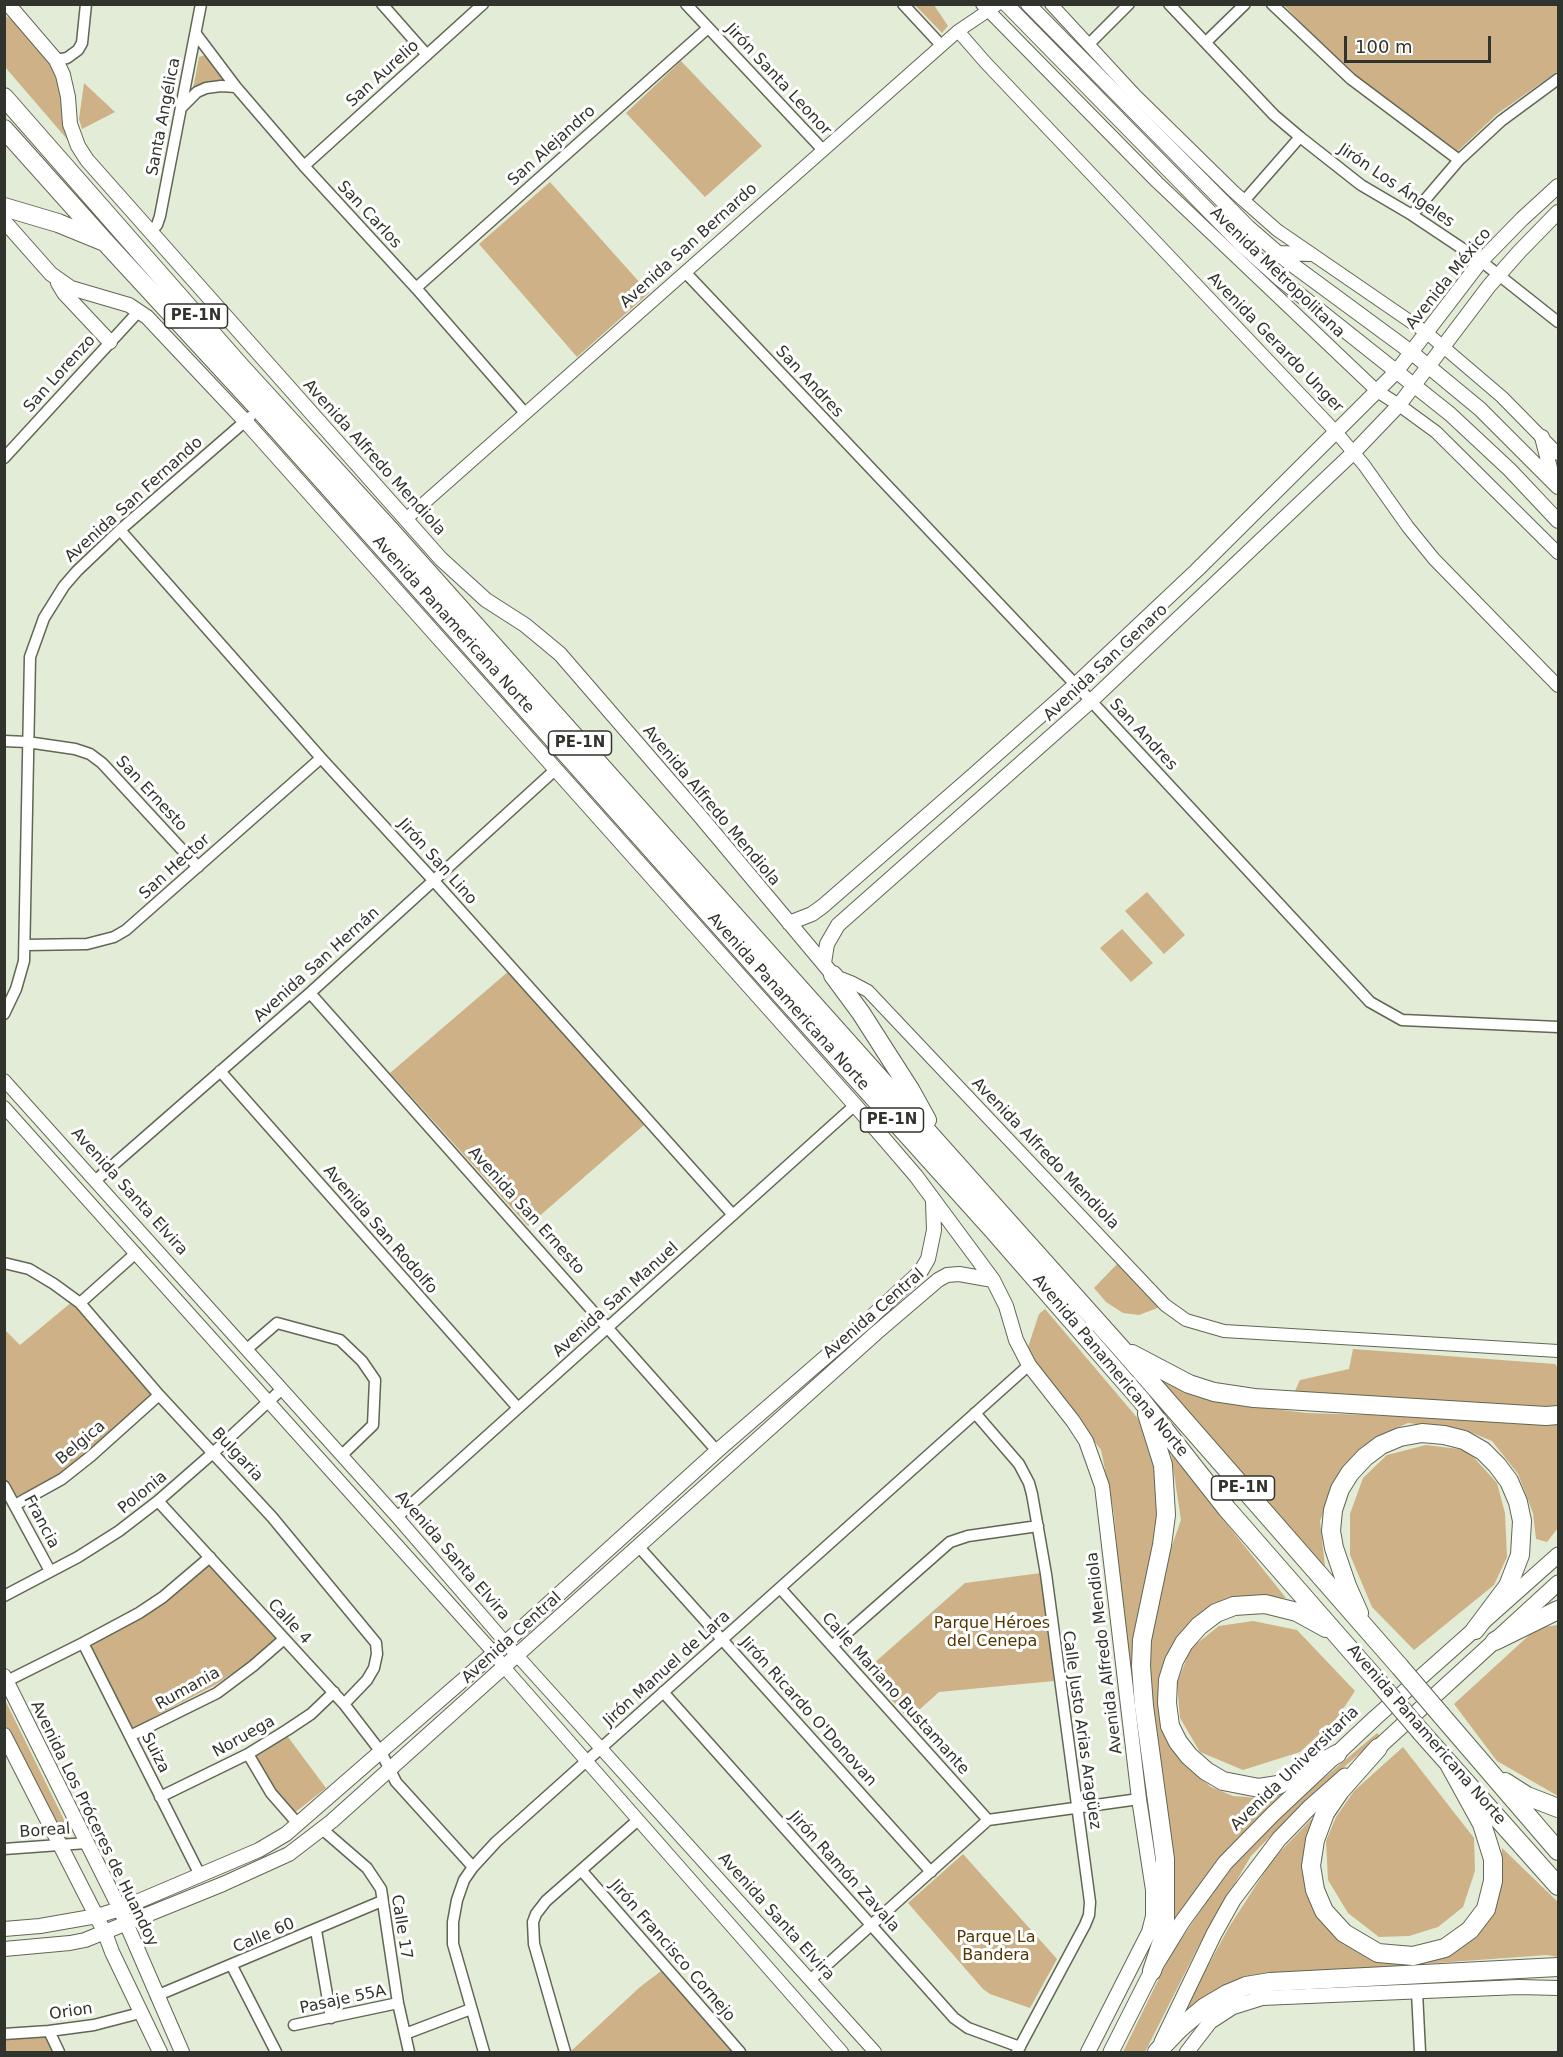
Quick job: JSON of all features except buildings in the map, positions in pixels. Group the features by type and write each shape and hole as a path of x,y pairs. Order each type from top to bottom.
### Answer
{"highway":[{"name":"Avenida Panamericana Norte","path":"4,97 240,366 391,531 1119,1346 1558,1851"},
{"name":"Avenida Panamericana Norte","path":"4,129 259,409 993,1230 1143,1401 1227,1509 1558,1886"},
{"path":"4,207 58,223 106,243"},
{"path":"828,969 861,1012 911,1091 942,1148"},
{"path":"1119,1346 1189,1384 1215,1392 1244,1397 1558,1415"},
{"path":"1143,1401 1162,1465 1166,1515 1142,1640 1141,1666 1164,1859 1165,1932 1152,1971"},
{"path":"1367,1631 1347,1586 1334,1548 1331,1531 1333,1510 1340,1489 1350,1473 1365,1457 1381,1445 1400,1437 1422,1433 1464,1440 1483,1451 1509,1481 1518,1502 1522,1521 1520,1555 1508,1586 1475,1630"},
{"path":"1337,1633 1297,1612 1265,1604 1234,1606 1216,1613 1199,1626 1184,1643 1174,1661 1168,1680 1167,1703 1170,1726 1178,1742 1189,1756 1206,1771 1224,1781 1259,1788 1278,1785 1337,1754"},
{"path":"1495,1641 1558,1610"},
{"path":"1378,1748 1340,1791 1325,1813 1315,1840 1311,1866 1315,1890 1324,1911 1344,1933 1378,1953 1413,1956 1445,1948 1470,1930 1486,1909 1492,1881 1492,1858 1482,1824 1449,1764"},
{"path":"1484,1767 1527,1796 1558,1808"},
{"path":"1157,2052 1205,2007 1246,1986 1270,1982 1558,1967"}],"main road":[{"name":"Avenida Alfredo Mendiola","path":"8,4 56,60 63,75 68,97 70,124 78,146 87,160 441,559 486,600 525,625 560,654 828,969"},
{"name":"Avenida Metropolitana","path":"1006,4 1242,245 1280,279 1450,414 1510,470 1558,521"},
{"name":"Avenida Metropolitana","path":"1028,4 1233,212 1278,253 1350,309 1411,352 1479,409 1556,485"},
{"name":"Avenida México","path":"1396,372 1482,261 1558,186"},
{"path":"1414,386 1499,274 1558,213"},
{"name":"Avenida Alfredo Mendiola","path":"4,221 51,274 72,288 129,305 139,311 245,421 855,1105 916,1176 993,1280 1006,1306 1016,1340 1029,1365 1086,1441 1102,1486 1139,1799 1153,1890 1153,1916 1149,1932 1088,2052"},
{"path":"1278,253 1310,254"},
{"path":"51,274 64,293 110,342"},
{"name":"Avenida San Genaro","path":"789,923 812,914 823,906 1075,685 1197,570 1396,372"},
{"name":"Avenida San Genaro","path":"828,969 827,944 838,925 1091,701 1353,452 1400,405 1414,386"},
{"path":"1542,437 1556,485"},
{"path":"950,796 965,813"},
{"name":"Avenida Central","path":"4,1929 40,1926 97,1916 120,1909 259,1850 286,1834 494,1653 717,1451 866,1322 921,1271 928,1259 934,1230 933,1200"},
{"name":"Avenida Central","path":"4,1949 70,1943 105,1933 289,1854 322,1829 389,1770 938,1280 947,1275 967,1274 993,1280"},
{"path":"866,1322 876,1333"},
{"name":"Avenida Universitaria","path":"1111,2052 1152,1971 1182,1922 1225,1863 1337,1754 1558,1555"},
{"path":"1157,2052 1233,1900 1278,1839 1311,1806 1378,1748 1558,1583"},
{"name":"Avenida Los Próceres de Huandoy","path":"6,1678 120,1909 182,2052"},
{"path":"4,1735 97,1916 160,2052"},
{"path":"1187,2052 1210,2022 1233,2007 1262,1998 1519,1987 1558,1988"}],"street":[{"path":"56,60 67,58 78,50 82,43 86,4"},
{"name":"Santa Angélica","path":"150,232 157,225 160,216 201,4"},
{"path":"382,4 427,55"},
{"name":"San Aurelio","path":"304,166 483,4"},
{"name":"Jirón Santa Leonor","path":"686,4 823,150"},
{"path":"903,4 941,45"},
{"name":"Avenida Metropolitana","path":"1051,4 1135,95 1244,201 1277,230 1310,254 1427,333 1494,390 1558,454"},
{"path":"1088,45 1129,4"},
{"name":"Jirón Los Ángeles","path":"1169,4 1274,115 1300,137 1361,184 1482,261 1558,322"},
{"path":"1206,42 1245,4"},
{"path":"1272,4 1352,79 1459,160"},
{"name":"Avenida San Bernardo","path":"406,519 941,45 989,6"},
{"name":"Avenida Metropolitana","path":"989,6 1064,89 1157,182 1377,391 1436,432 1558,553"},
{"name":"San Alejandro","path":"416,288 708,28"},
{"name":"Avenida Gerardo Unger","path":"958,31 992,70 1336,432 1434,559 1558,686"},
{"name":"San Carlos","path":"196,34 236,87 304,166 416,288 525,413"},
{"path":"1412,215 1459,160 1501,121 1558,79"},
{"path":"180,108 197,92 206,88 236,87"},
{"path":"1244,201 1300,137"},
{"name":"San Andres","path":"685,272 1091,701 1370,1002 1402,1020 1558,1027"},
{"name":"San Lorenzo","path":"4,458 139,311"},
{"name":"Avenida San Fernando","path":"4,1014 18,982 26,945 27,742 30,657 44,618 70,578 120,530 259,409"},
{"name":"Jirón San Lino","path":"120,530 321,758 434,880 733,1215"},
{"name":"San Ernesto","path":"4,741 75,749 90,754 102,763 198,867"},
{"name":"San Hector","path":"26,945 87,944 114,937 137,921 321,758"},
{"name":"Avenida San Hernán","path":"96,1180 310,993 555,770"},
{"name":"Avenida Alfredo Mendiola","path":"828,969 868,991 1165,1305 1186,1320 1224,1331 1558,1351"},
{"name":"Avenida San Ernesto","path":"310,993 717,1451"},
{"name":"Avenida San Rodolfo","path":"220,1071 518,1408"},
{"name":"Avenida Santa Elvira","path":"4,1080 342,1455 516,1655 875,2052"},
{"name":"Avenida San Manuel","path":"397,1517 855,1105"},
{"name":"Avenida Santa Elvira","path":"4,1107 494,1653 842,2052"},
{"path":"103,1216 117,1204"},
{"path":"80,1303 136,1253"},
{"name":"Bulgaria","path":"4,1263 29,1269 80,1303 159,1395 280,1525 376,1643 377,1654 374,1668 367,1680 344,1704"},
{"path":"247,1349 277,1323 340,1340 362,1361 375,1380 373,1425 342,1455"},
{"name":"Jirón Manuel de Lara","path":"484,2052 454,1952 453,1933 457,1900 464,1880 472,1867 496,1842 1029,1365"},
{"name":"Polonia","path":"4,1596 78,1557 118,1532 158,1501 282,1389"},
{"name":"Belgica","path":"15,1505 62,1479 159,1395"},
{"name":"Calle Justo Arias Aragüez","path":"975,1413 1012,1455 1025,1474 1032,1494 1089,1894 1089,1915 1019,2050"},
{"name":"Francia","path":"4,1486 50,1571"},
{"name":"Calle 4","path":"158,1501 334,1692 381,1752 396,1782 472,1867"},
{"path":"832,1646 950,1542 968,1536 1038,1526"},
{"name":"Jirón Ricardo O'Donovan","path":"638,1546 931,1872"},
{"path":"6,1678 117,1626 163,1597 210,1557"},
{"name":"Calle Mariano Bustamante","path":"780,1588 988,1820"},
{"name":"Rumania","path":"130,1736 217,1693 284,1639"},
{"name":"Suiza","path":"83,1643 200,1875"},
{"name":"Noruega","path":"160,1797 248,1754 303,1719 334,1692"},
{"name":"Jirón Ramón Zavala","path":"663,1692 960,2023 1019,2050"},
{"path":"248,1754 271,1793 298,1824"},
{"path":"810,1980 988,1820 1139,1799"},
{"path":"565,2052 534,1944 532,1929 536,1914 540,1907 638,1820"},
{"name":"Calle 17","path":"322,1829 367,1868 381,1889 398,2003 409,2052"},
{"name":"Boreal","path":"4,1849 87,1843"},
{"name":"Jirón Francisco Cornejo","path":"581,1870 740,2052"},
{"name":"Calle 60","path":"156,1996 382,1901"},
{"path":"316,1930 331,2018"},
{"path":"232,1966 276,2052"},
{"path":"1417,1992 1420,2052"},
{"name":"Pasaje 55A","path":"294,2025 398,2003"},
{"path":"405,2034 471,2010"},
{"name":"Orion","path":"4,2034 94,2025 141,2013"},
{"path":"49,2031 59,2052"}],"green space":[{"path":"915,5 934,5 948,26 942,33"},
{"path":"1284,5 1558,5 1558,71 1497,114 1458,151 1357,76"},
{"path":"4,15 21,25 53,62 73,146 5,67"},
{"path":"206,55 223,79 220,83 193,89 199,57"},
{"path":"681,61 762,146 705,197 626,113"},
{"path":"84,83 115,112 82,129 79,119"},
{"path":"550,182 649,293 577,357 479,244"},
{"path":"1147,892 1185,935 1164,954 1125,911"},
{"path":"1122,929 1153,963 1131,982 1100,948"},
{"path":"509,971 644,1125 528,1226 390,1073"},
{"path":"1119,1262 1160,1307 1139,1315 1123,1313 1106,1302 1094,1288"},
{"path":"73,1301 153,1395 88,1453 57,1476 16,1497 5,1478 4,1329 20,1345"},
{"path":"1045,1309 1140,1421 1154,1457 1161,1510 1141,1734 1136,1733 1114,1514 1101,1450 1032,1361 1028,1347 1039,1314"},
{"path":"1353,1349 1555,1364 1558,1368 1558,1408 1293,1395 1300,1380 1349,1369"},
{"path":"1160,1380 1223,1403 1307,1413 1558,1421 1558,1528 1547,1542 1536,1539 1533,1513 1518,1474 1492,1441 1465,1430 1408,1423 1373,1439 1340,1471 1320,1521 1325,1567"},
{"path":"1426,1445 1467,1450 1497,1483 1505,1513 1507,1557 1494,1585 1414,1650 1372,1607 1350,1555 1350,1514 1363,1478 1387,1455"},
{"path":"1171,1454 1286,1598 1252,1597 1172,1650 1174,1749 1189,1769 1211,1787 1233,1796 1259,1798 1303,1781 1176,1925 1170,1921 1146,1677 1158,1585 1181,1520"},
{"path":"210,1563 276,1639 254,1659 215,1685 131,1729 88,1645"},
{"name":"Parque Héroes del Cenepa","path":"1041,1573 1054,1681 939,1692 909,1719 865,1671 965,1583"},
{"path":"1253,1621 1297,1630 1355,1691 1337,1718 1300,1752 1243,1770 1200,1752 1180,1718 1177,1683 1191,1648 1219,1626"},
{"path":"1558,1625 1558,1796 1497,1761 1454,1704 1537,1628"},
{"path":"4,1698 71,1834 65,1840 61,1840 5,1728"},
{"path":"285,1733 326,1788 293,1814 269,1784 251,1755"},
{"path":"1377,1733 1380,1736 1306,1800 1251,1856 1199,1945 1145,2052 1123,2052 1170,1956 1241,1856 1280,1815"},
{"path":"1403,1747 1474,1838 1475,1871 1463,1907 1438,1927 1409,1936 1379,1937 1348,1913 1328,1880 1326,1841 1336,1817 1354,1791"},
{"path":"1327,1803 1307,1888 1371,1955 1455,1950 1501,1872 1502,1848 1558,1902 1558,1957 1547,1955 1284,1974 1173,2031 1229,1927 1273,1859"},
{"name":"Parque La Bandera","path":"963,1854 1057,1959 1030,2008 990,1994 983,1989 908,1903"},
{"path":"665,1968 737,2052 570,2052 640,1987"},
{"path":"46,2036 54,2052 5,2052 5,2038"}]}
